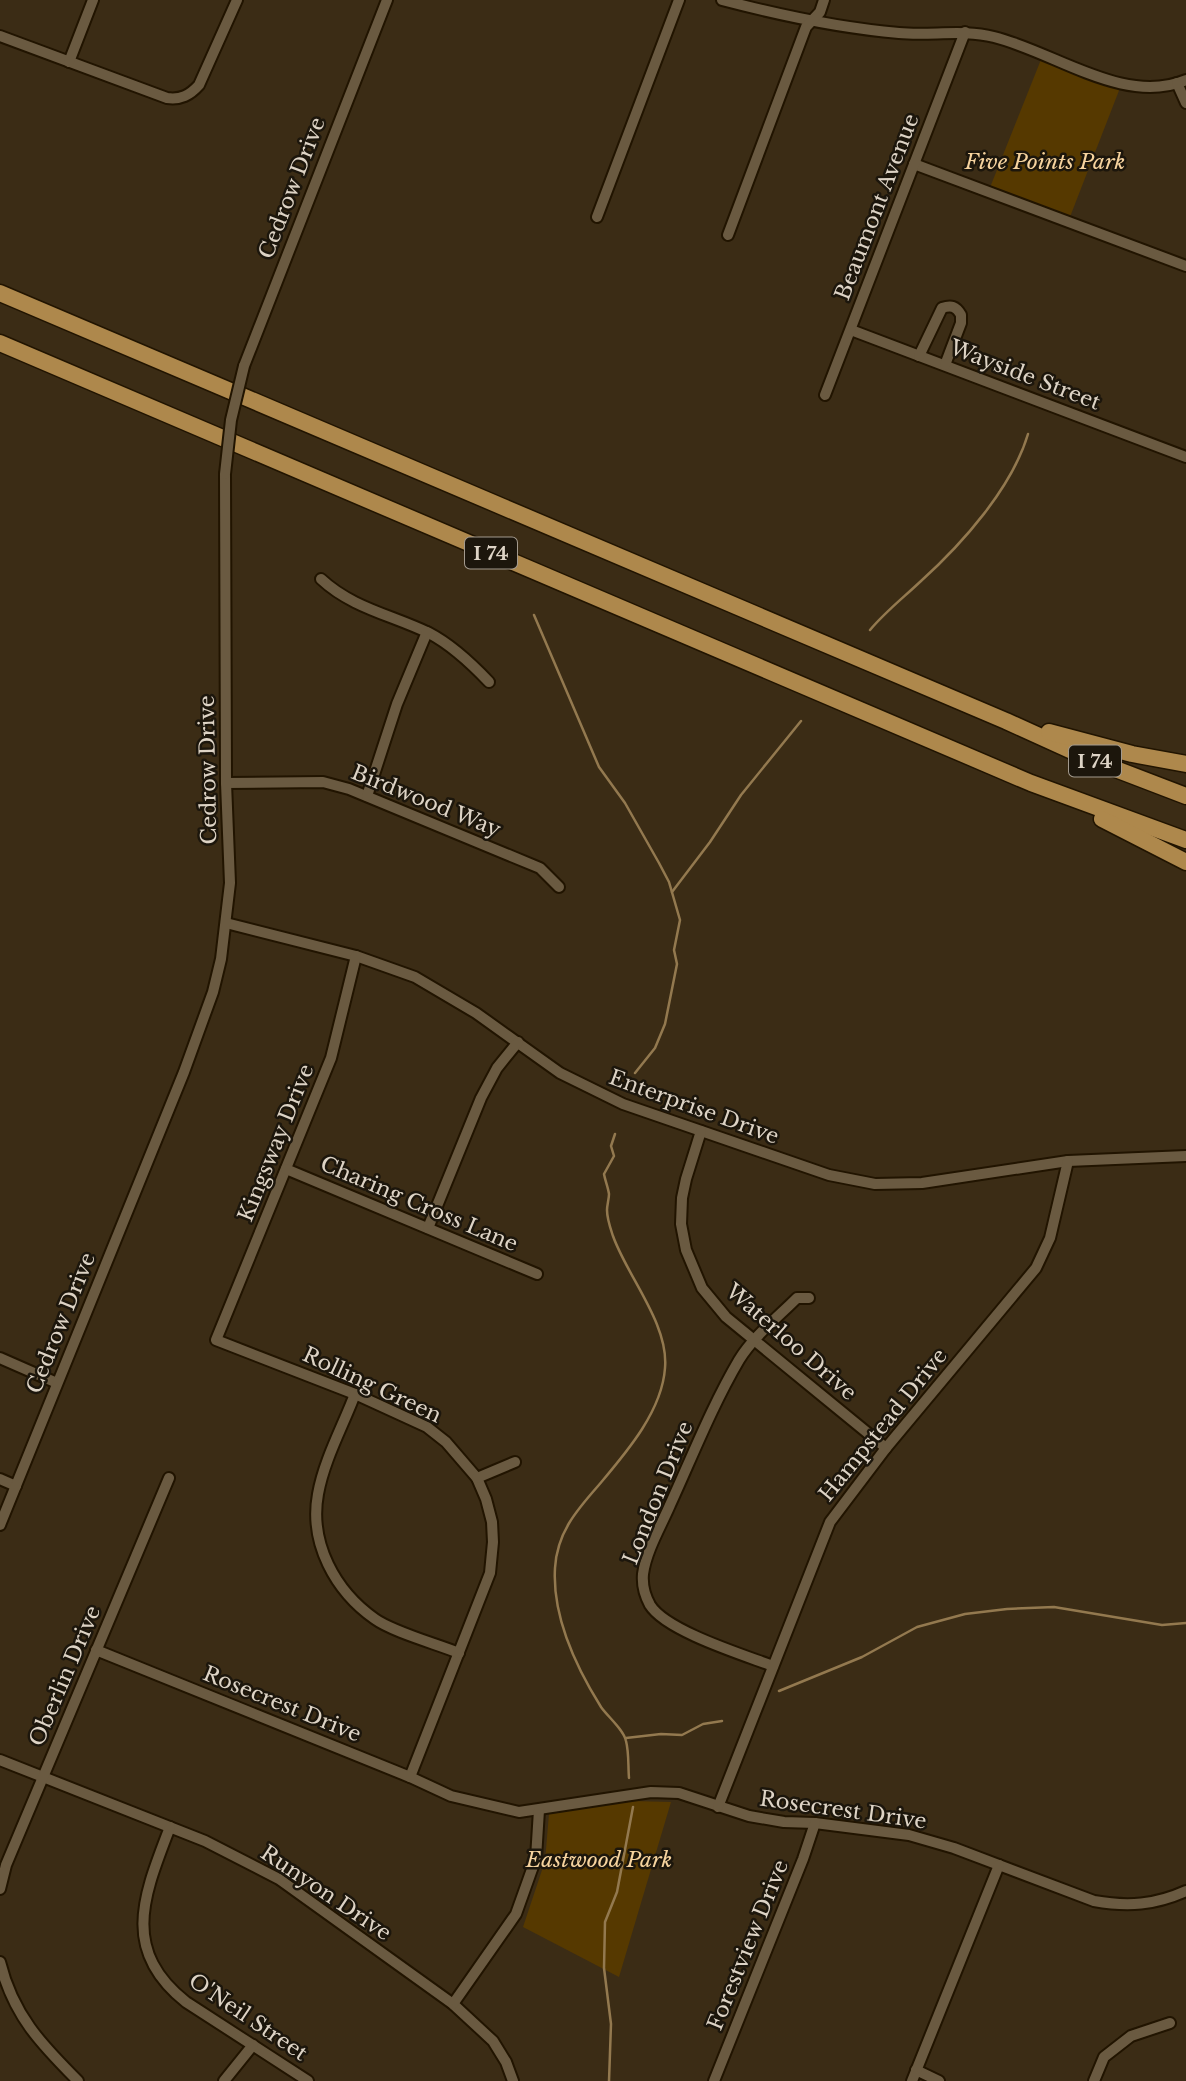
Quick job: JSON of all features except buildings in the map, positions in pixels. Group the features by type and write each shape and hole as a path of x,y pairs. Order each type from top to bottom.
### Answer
{"highway":[{"name":"I 74","path":"0,293 1006,720 1092,760 1186,796"},
{"name":"I 74","path":"0,343 1031,783 1186,840"},
{"path":"1006,720 1108,748 1186,764"},
{"path":"1031,783 1186,862"}],"street":[{"path":"69,62 93,0"},
{"path":"0,36 167,98 188,95 199,85 237,0"},
{"name":"Cedrow Drive","path":"0,1525 202,1024 221,959 230,883 226,783 225,474 231,420 244,366 387,0"},
{"path":"597,217 679,0"},
{"path":"722,0 860,29 903,34 965,32 1009,41 1128,86 1149,88 1181,82 1186,103"},
{"path":"728,235 806,27 820,12 824,0"},
{"name":"Beaumont Avenue","path":"825,395 965,32"},
{"path":"914,164 1186,266"},
{"path":"919,356 942,308 954,307 961,315 961,323 945,365"},
{"name":"Wayside Street","path":"850,330 1186,457"},
{"path":"321,579 348,600 427,632 462,656 489,682"},
{"path":"367,796 397,704 427,632"},
{"name":"Birdwood Way","path":"226,783 323,782 367,796 540,868 559,887"},
{"name":"Enterprise Drive","path":"226,923 356,956 396,969 438,988 560,1073 600,1094 829,1175 874,1184 922,1184 1068,1161 1186,1156"},
{"name":"Kingsway Drive","path":"216,1340 331,1058 356,956"},
{"path":"428,1228 481,1098 497,1068 518,1042"},
{"name":"Waterloo Drive","path":"701,1130 682,1198 681,1224 695,1275 710,1300 726,1317 886,1448"},
{"name":"Hampstead Drive","path":"718,1807 830,1522 886,1448 1036,1268 1050,1238 1068,1161"},
{"name":"Charing Cross Lane","path":"286,1169 537,1274"},
{"name":"London Drive","path":"773,1666 705,1640 665,1620 650,1604 643,1583 645,1566 699,1440 740,1359 797,1298 809,1298"},
{"name":"Rolling Green","path":"216,1340 355,1394 428,1428 446,1442 477,1478 492,1522 490,1573 410,1777"},
{"path":"0,1358 57,1382"},
{"path":"355,1394 318,1492 316,1530 323,1557 336,1580 376,1620 459,1653"},
{"path":"477,1478 515,1462"},
{"name":"Oberlin Drive","path":"0,1889 6,1865 169,1478"},
{"path":"0,1479 16,1486"},
{"name":"Rosecrest Drive","path":"96,1650 451,1796 477,1804 519,1812 651,1792 679,1793 718,1807 783,1822 816,1823 909,1835 954,1848 1094,1901 1118,1905 1145,1904 1186,1891"},
{"name":"Runyon Drive","path":"0,1760 205,1841 279,1879 453,2004 494,2041 513,2081"},
{"path":"453,2004 516,1914 536,1858 538,1810"},
{"name":"Forestview Drive","path":"714,2081 816,1823"},
{"name":"O'Neil Street","path":"170,1827 146,1890 143,1928 150,1956 162,1977 178,1995 308,2081"},
{"path":"939,2081 914,2076 999,1865"},
{"path":"0,1962 16,2009 78,2081"},
{"path":"1094,2081 1104,2057 1131,2036 1170,2023"},
{"path":"224,2081 253,2045"}],"green space":[{"name":"Five Points Park","path":"1042,57 1120,88 1068,222 989,190"},
{"name":"Eastwood Park","path":"631,1801 671,1802 619,1977 523,1927 545,1861 549,1814"}],"waterway":[{"path":"870,630 953,550 984,514 1010,475 1028,434"},
{"path":"534,615 599,767 625,803 659,863 669,882 680,920 674,950 677,964 665,1024 655,1048 635,1073"},
{"path":"672,892 741,795 801,721"},
{"path":"615,1134 611,1146 614,1156 604,1174 609,1194 608,1220 619,1251 661,1334 665,1368 657,1400 641,1432 575,1514 564,1533 557,1555 555,1586 557,1605 575,1658 601,1707 625,1737 629,1778"},
{"path":"779,1691 862,1657 917,1627 965,1614 1054,1607 1162,1625 1186,1623"},
{"path":"626,1738 661,1734 682,1735 703,1724 722,1721"},
{"path":"609,2081 611,2024 604,1968 605,1922 617,1892 633,1807"}]}
